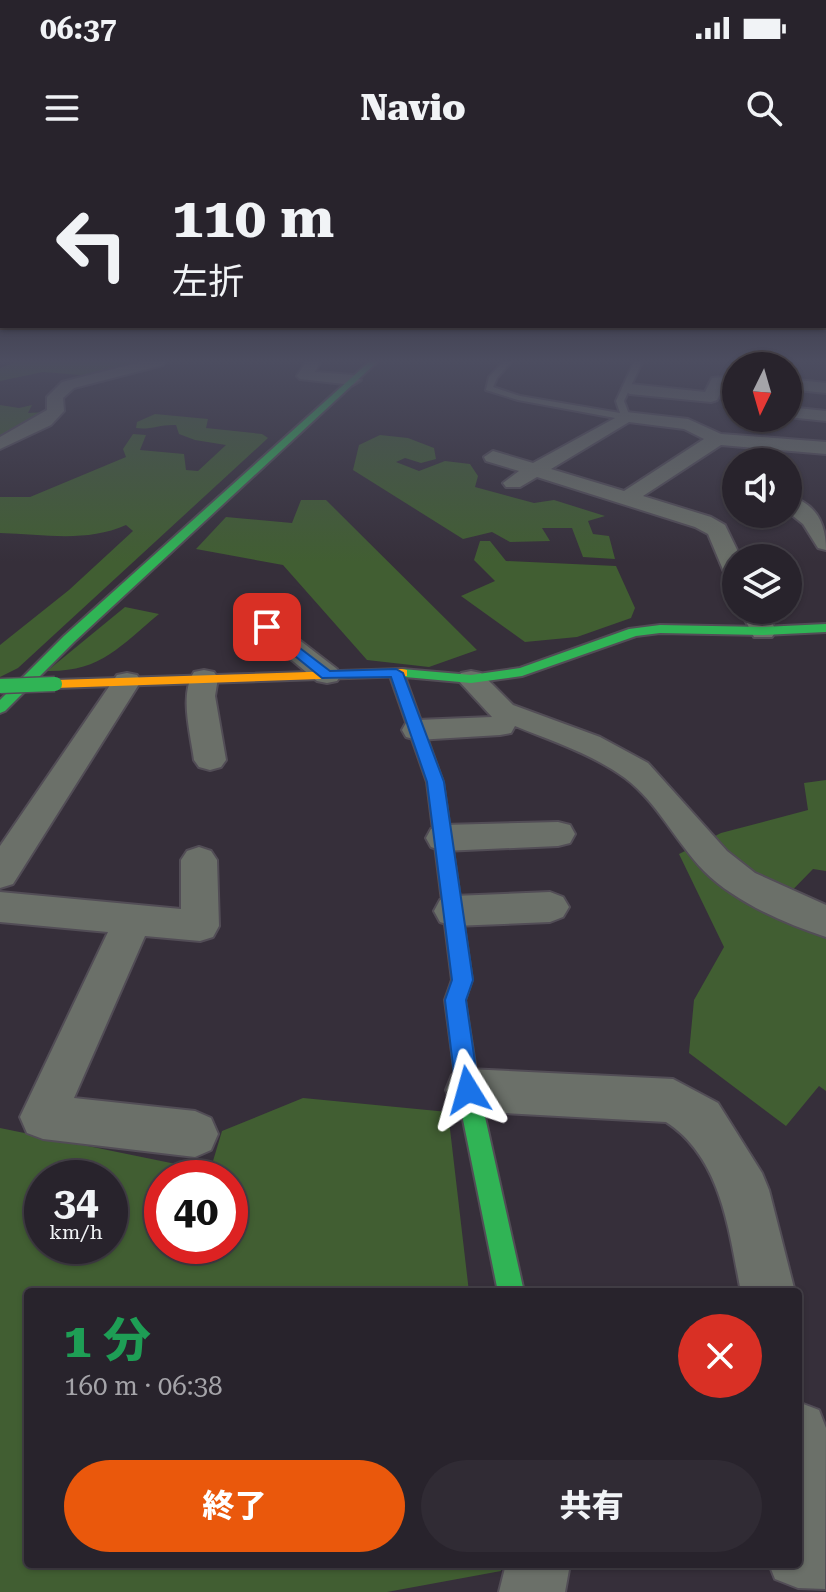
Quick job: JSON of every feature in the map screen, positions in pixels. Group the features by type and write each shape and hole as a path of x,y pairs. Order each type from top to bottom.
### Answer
{"street":[{"path":"0,444 30,429"},
{"path":"0,708 69,639 299,429"},
{"path":"513,483 606,429"},
{"path":"697,429 727,448"},
{"path":"762,432 764,443"},
{"path":"627,498 717,439 826,448"},
{"path":"493,457 703,522 717,530 723,544"},
{"path":"802,513 811,520 826,543"},
{"path":"0,686 396,673 471,679 522,672 634,632 722,624"},
{"path":"787,624 826,628"},
{"path":"267,627 327,675"},
{"path":"396,673 435,782 462,980 455,1000 468,1090 510,1288"},
{"path":"204,678 201,696 210,760"},
{"path":"471,679 503,711 589,744 637,771 663,797 715,860 742,883 826,922"},
{"path":"0,874 127,681"},
{"path":"417,730 500,726"},
{"path":"443,838 558,834"},
{"path":"0,907 200,926 199,860"},
{"path":"453,911 550,907"},
{"path":"133,920 43,1117 195,1134"},
{"path":"468,1090 673,1101 702,1119 745,1190 767,1288"},
{"path":"802,1450 825,1557 802,1556"},
{"path":"532,1592 537,1568"}],"green space":[{"path":"0,429 19,429 0,440"},
{"path":"177,429 214,429 262,434 268,438 18,668 0,677 0,645 69,590 133,531 126,525 80,536 0,533 0,497 30,497 126,457 123,449 133,434 146,435 140,450 184,454 186,470 198,471 226,445 179,434"},
{"path":"380,435 408,438 434,448 436,459 421,463 405,458 396,462 419,471 445,461 470,464 478,476 475,487 534,503 554,500 605,516 588,521 593,534 609,536 615,559 583,557 572,528 542,528 550,541 510,542 492,532 463,539 353,470 359,445"},
{"path":"301,500 326,500 477,650 429,667 367,660 283,565 196,549 226,517 292,523"},
{"path":"480,541 490,541 506,561 616,566 635,608 631,618 577,637 525,642 461,596 495,581 474,560"},
{"path":"125,607 159,614 121,646 96,662 66,670 47,671"},
{"path":"826,780 826,871 813,869 773,910 826,939 826,1091 819,1086 786,1126 689,1053 694,1000 724,947 679,854 721,833 808,810 804,783"},
{"path":"303,1098 448,1112 469,1288 24,1288 24,1568 501,1568 501,1571 387,1592 0,1592 0,1128 156,1160 144,1160 144,1264 248,1264 248,1160 213,1160 222,1131"}],"traffic: fast":[{"path":"0,708 69,639 300,429"},
{"path":"402,673 471,679 522,672 634,632 660,629 763,631 826,628"},
{"path":"396,673 435,782 462,980 455,1000 468,1090 510,1288"},
{"path":"0,686 55,684"}],"traffic: slow":[{"path":"55,684 402,673"}],"route":[{"path":"267,627 327,675 396,673 435,782 462,980 455,1000 468,1090"}]}
